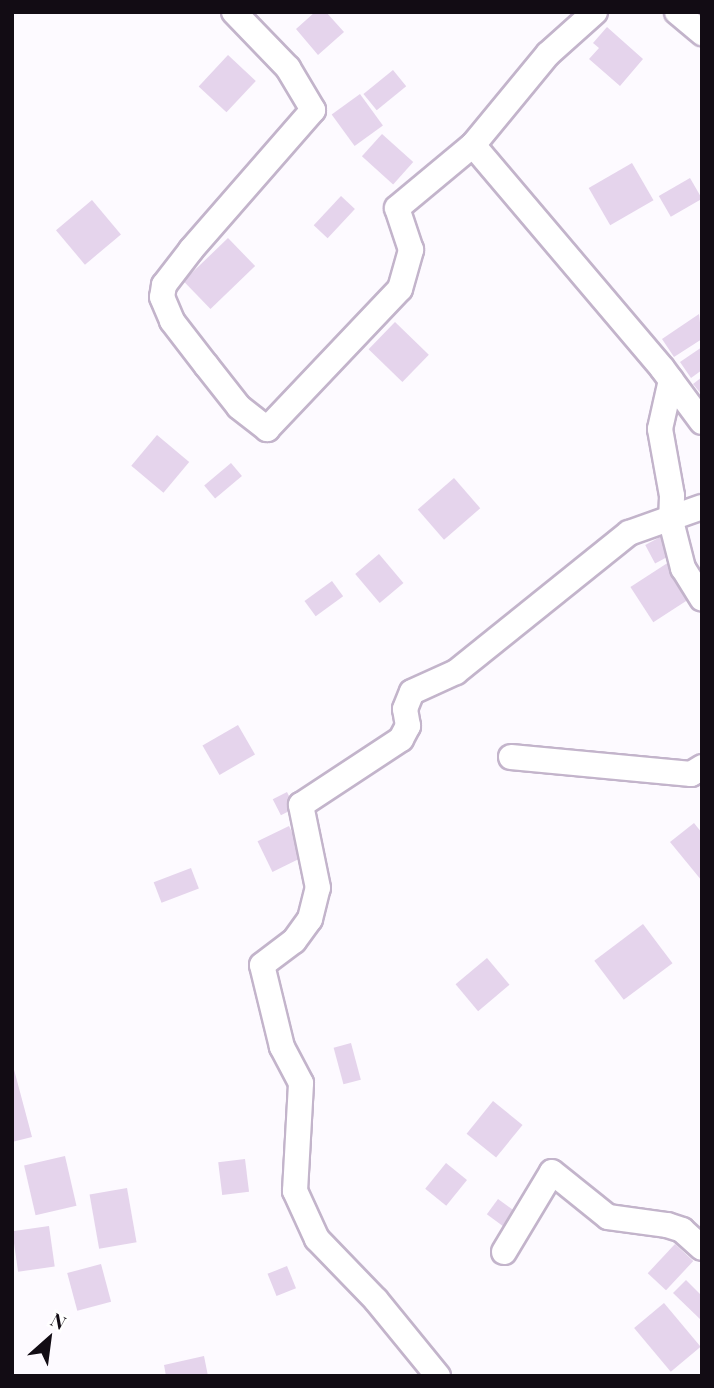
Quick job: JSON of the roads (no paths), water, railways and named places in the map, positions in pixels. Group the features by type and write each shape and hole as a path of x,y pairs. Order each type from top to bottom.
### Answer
{"street":[{"path":"234,12 288,68 313,110 191,250 164,285 162,297 172,321 231,396 267,429 400,289 411,250 397,208 473,145 548,54 595,12"},
{"path":"677,12 702,33"},
{"path":"473,145 671,380 702,422"},
{"path":"671,380 660,429 672,496 671,521 683,568 702,599"},
{"path":"438,1376 376,1300 317,1239 295,1191 302,1083 282,1047 262,965 294,941 310,919 318,888 301,805 401,739 408,726 405,709 412,692 456,672 629,533 671,521 702,507"},
{"path":"511,757 691,774 702,767"},
{"path":"504,1252 552,1172 608,1217 667,1225 682,1230 702,1248"}]}
